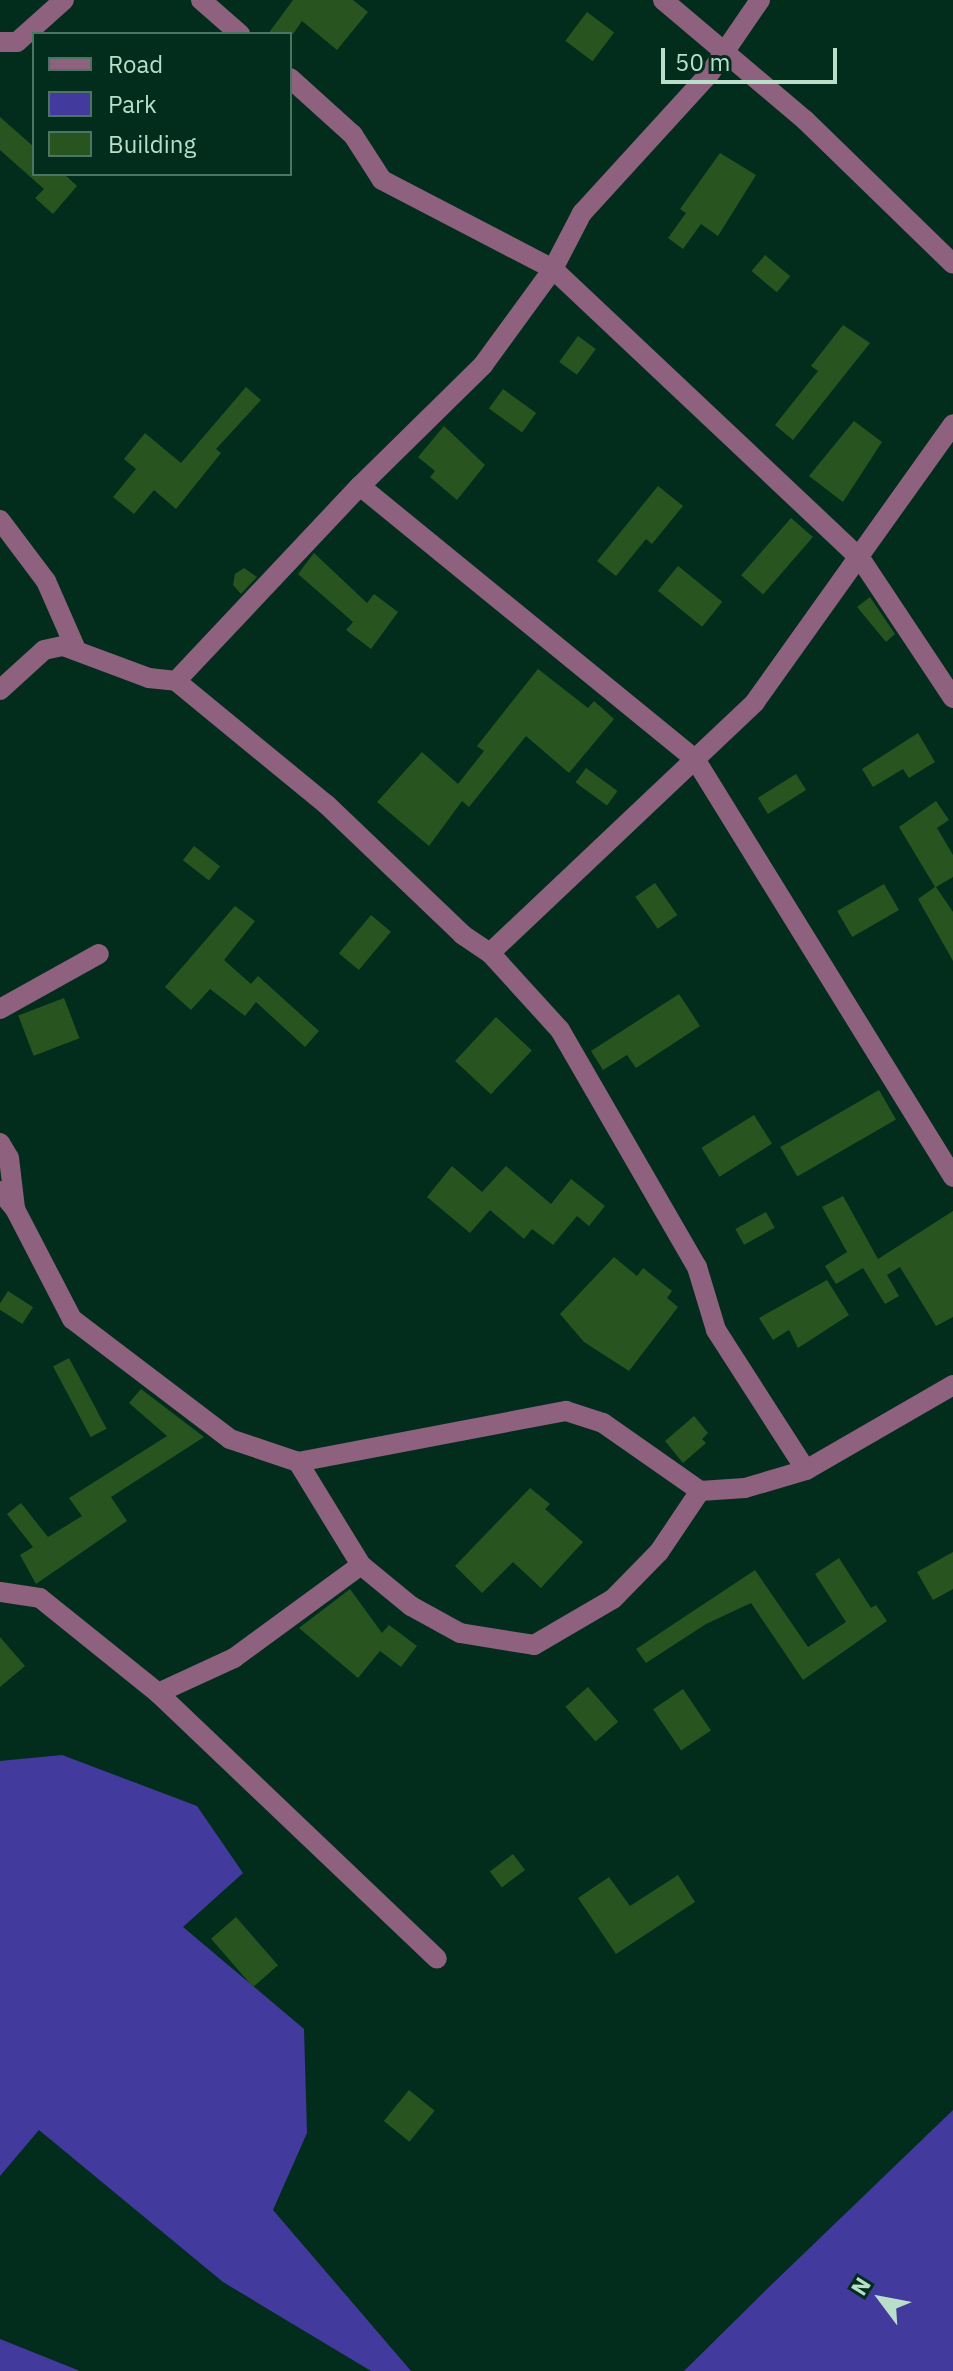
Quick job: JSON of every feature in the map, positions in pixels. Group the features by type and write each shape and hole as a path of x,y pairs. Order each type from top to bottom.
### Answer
{"street":[{"path":"0,42 17,42 64,0"},
{"path":"201,0 238,32"},
{"path":"663,0 805,120 953,264"},
{"path":"176,681 360,486 483,365 553,269 582,213 723,52 760,0"},
{"path":"292,80 353,135 382,180 553,269 860,558 953,698"},
{"path":"490,953 755,702 953,424"},
{"path":"360,486 695,759 953,1177"},
{"path":"0,520 46,581 75,647"},
{"path":"0,690 44,650 75,647 149,678 176,681 326,804 463,935 490,953 560,1030 697,1267 716,1330 806,1470"},
{"path":"0,1009 99,954"},
{"path":"0,1143 9,1158 15,1209"},
{"path":"0,1191 15,1209 72,1319 230,1439 298,1462 566,1411 603,1423 700,1491 745,1488 806,1470 953,1385"},
{"path":"298,1462 361,1565 411,1606 460,1633 534,1645 613,1599 659,1552 700,1491"},
{"path":"158,1693 234,1658 361,1565"},
{"path":"0,1592 40,1598 158,1693 437,1959"}],"green space":[{"path":"62,1755 197,1806 243,1873 183,1927 304,2029 307,2133 273,2210 411,2371 371,2371 223,2282 39,2130 0,2176 0,1761"},
{"path":"953,2110 953,2371 684,2371 766,2290"},
{"path":"0,2339 80,2371 0,2371"}],"building":[{"path":"293,0 353,0 368,12 337,50 302,21 293,34 269,32"},
{"path":"587,12 614,32 592,61 565,41"},
{"path":"0,117 32,145 32,176 66,176 77,186 53,214 35,198 44,189 0,150"},
{"path":"720,153 756,175 718,236 701,224 683,249 668,238 686,213 680,209"},
{"path":"765,255 790,276 777,292 752,271"},
{"path":"843,325 870,343 793,440 775,425 818,371 811,366"},
{"path":"578,336 596,349 577,375 559,362"},
{"path":"246,387 261,400 216,449 221,453 176,509 154,490 134,514 113,497 136,469 124,459 145,433 181,463"},
{"path":"503,389 536,413 522,433 489,408"},
{"path":"854,421 882,442 843,502 809,476"},
{"path":"444,426 485,465 457,500 430,477 435,471 418,457"},
{"path":"658,486 683,506 652,544 646,539 616,576 597,561"},
{"path":"791,518 813,537 763,594 741,575"},
{"path":"314,553 367,603 374,594 398,612 371,649 346,630 353,622 298,574"},
{"path":"678,566 722,602 702,627 658,591"},
{"path":"244,568 257,577 241,594 233,585 235,574"},
{"path":"870,597 895,634 886,642 857,607"},
{"path":"538,669 588,708 594,701 614,719 569,773 526,736 469,807 462,801 429,846 377,802 422,752 458,784 484,751 477,746"},
{"path":"918,733 935,762 909,778 903,769 873,787 862,769"},
{"path":"586,768 618,791 607,805 575,783"},
{"path":"796,774 806,790 768,814 758,798"},
{"path":"936,801 949,820 937,828 953,855 953,877 936,887 953,912 953,961 918,899 935,887 899,827"},
{"path":"194,846 220,866 209,881 183,860"},
{"path":"655,883 677,915 658,929 635,897"},
{"path":"884,884 899,910 852,937 837,911"},
{"path":"235,906 255,921 224,960 251,984 258,976 319,1031 305,1047 256,1002 245,1016 210,989 191,1010 165,987"},
{"path":"371,915 391,932 359,970 339,953"},
{"path":"679,994 700,1026 636,1068 627,1055 603,1070 591,1051"},
{"path":"64,998 79,1038 34,1056 18,1016"},
{"path":"496,1017 532,1050 491,1094 455,1061"},
{"path":"879,1090 896,1119 797,1176 780,1147"},
{"path":"754,1115 772,1144 719,1177 701,1148"},
{"path":"452,1166 482,1192 506,1166 551,1204 571,1179 605,1206 589,1226 577,1216 553,1245 532,1229 524,1239 490,1210 470,1233 427,1197"},
{"path":"843,1196 878,1259 953,1211 953,1317 936,1326 900,1267 887,1275 899,1296 885,1304 863,1268 836,1284 825,1266 847,1252 822,1207"},
{"path":"766,1212 775,1228 744,1245 735,1229"},
{"path":"614,1257 637,1276 643,1268 672,1291 667,1298 678,1307 629,1371 584,1342 560,1314"},
{"path":"827,1280 849,1315 798,1348 789,1330 773,1340 759,1318"},
{"path":"8,1291 33,1307 22,1324 0,1310 0,1303"},
{"path":"69,1358 107,1429 91,1437 53,1366"},
{"path":"141,1389 204,1437 111,1497 127,1521 36,1584 20,1555 33,1547 7,1514 21,1503 48,1537 82,1516 69,1498 167,1436 129,1403"},
{"path":"694,1416 708,1433 702,1439 706,1443 683,1463 665,1441"},
{"path":"530,1488 550,1504 545,1509 583,1542 541,1588 513,1562 482,1593 455,1566"},
{"path":"953,1552 953,1589 933,1600 917,1572"},
{"path":"839,1558 871,1608 876,1605 887,1621 803,1680 751,1603 706,1624 646,1663 636,1649 755,1570 808,1647 846,1622 815,1574"},
{"path":"350,1589 382,1633 389,1625 417,1646 401,1667 380,1651 358,1678 299,1628"},
{"path":"0,1637 25,1666 0,1687"},
{"path":"588,1687 618,1722 596,1741 565,1707"},
{"path":"683,1689 711,1730 681,1751 653,1709"},
{"path":"513,1854 525,1870 502,1887 490,1871"},
{"path":"678,1875 695,1902 616,1954 578,1898 609,1877 630,1906"},
{"path":"236,1917 278,1965 253,1987 211,1939"},
{"path":"409,2090 435,2111 409,2142 384,2121"}]}
